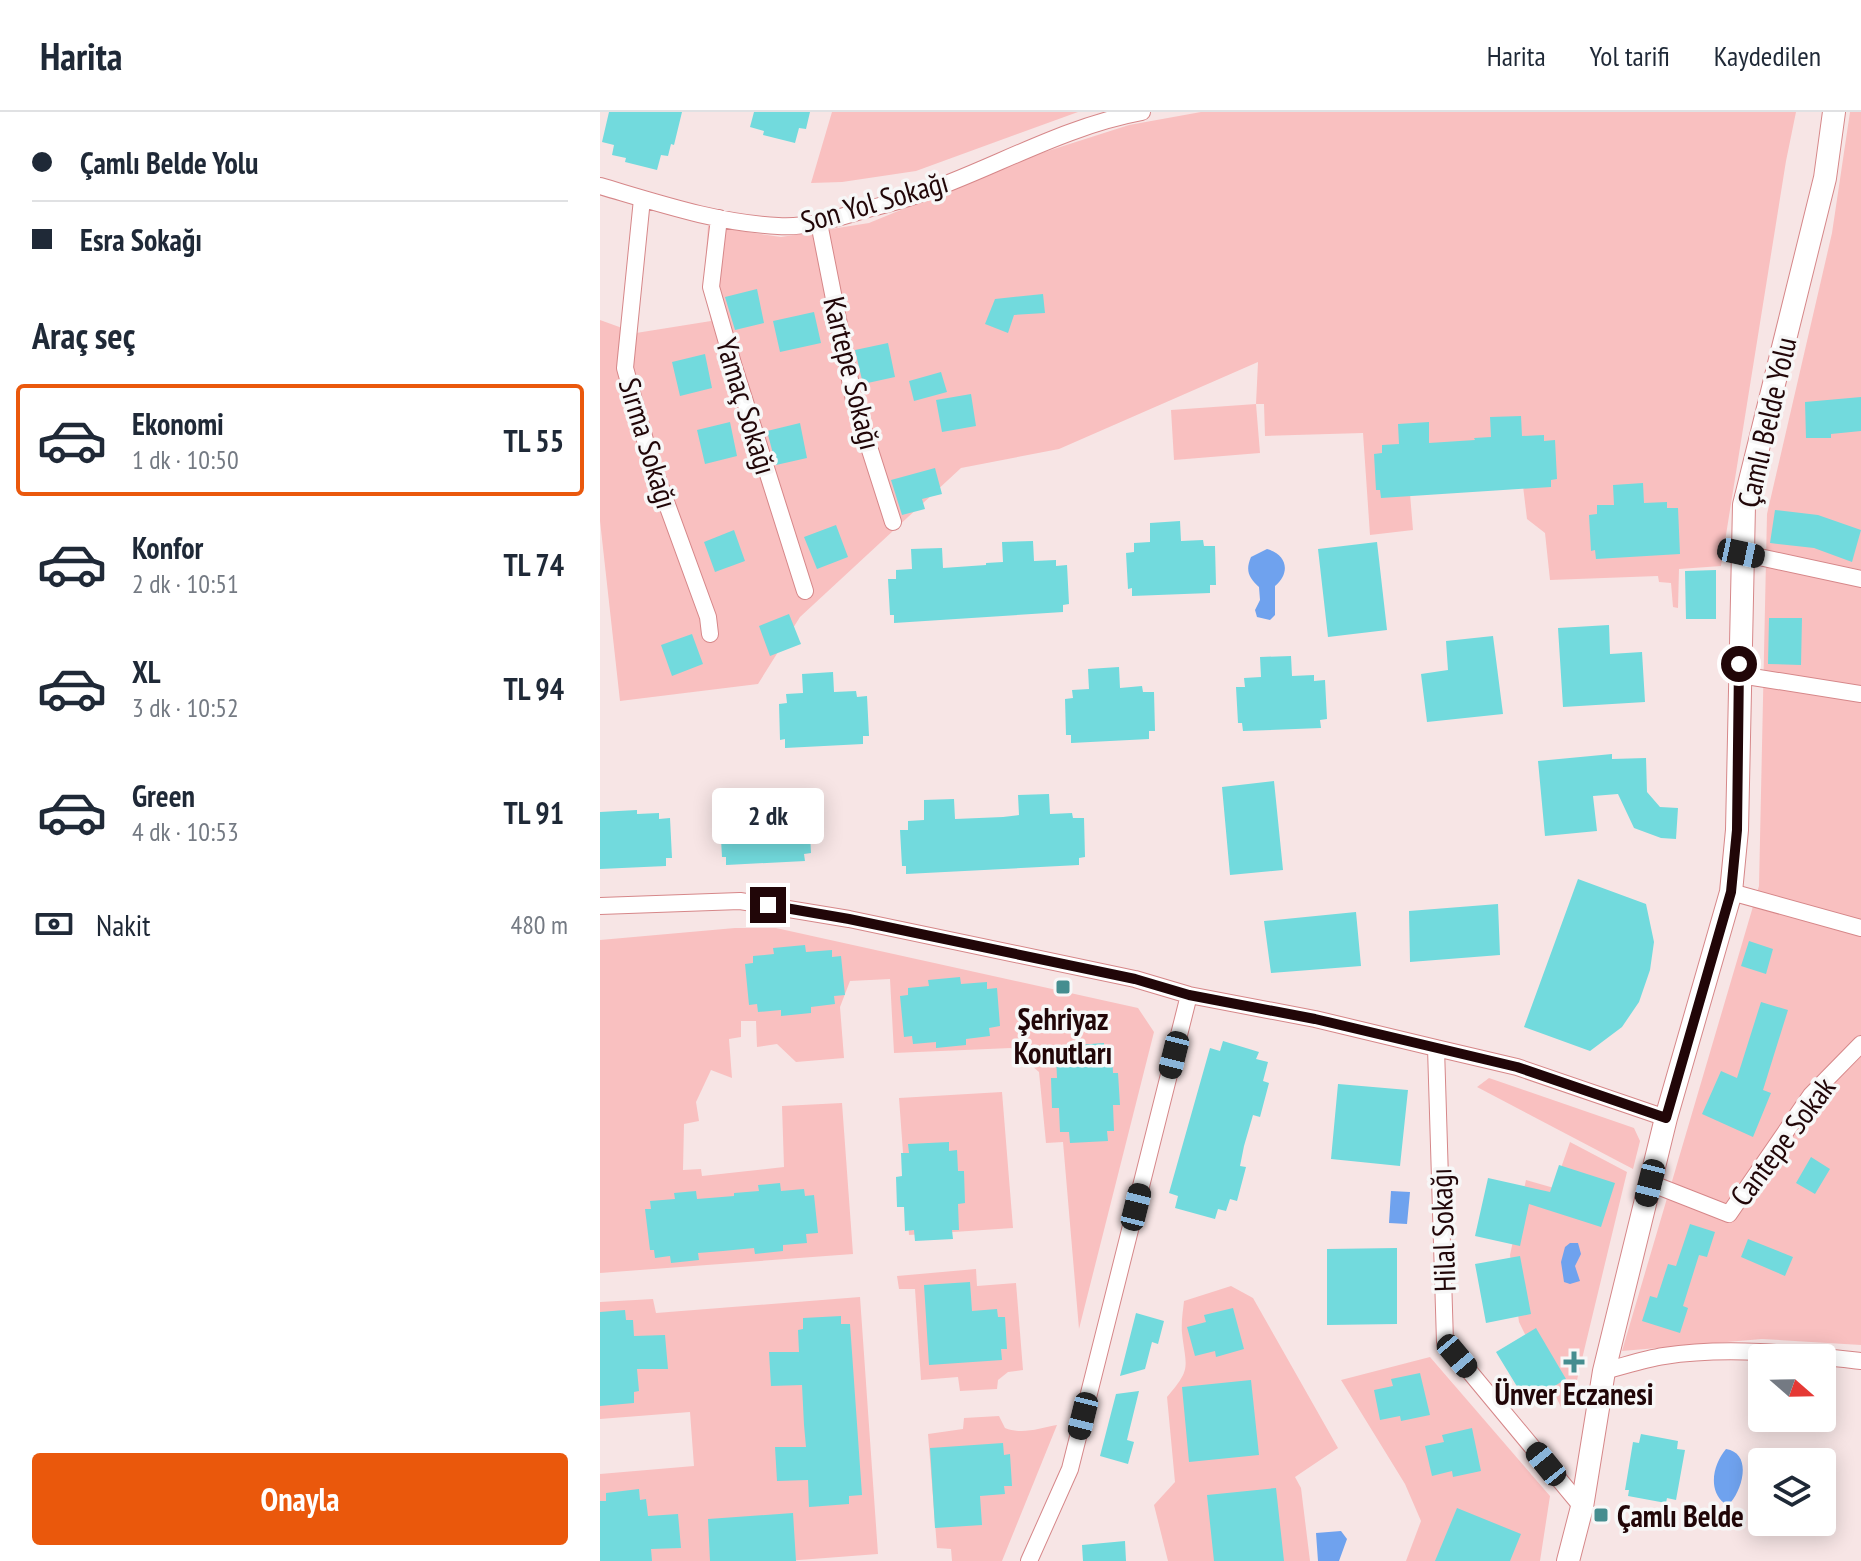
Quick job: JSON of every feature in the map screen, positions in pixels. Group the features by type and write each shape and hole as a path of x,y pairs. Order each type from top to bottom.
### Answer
{"street":[{"name":"Son Yol Sokağı","path":"600,186 719,218 780,227 819,223 914,196 1095,123 1142,112"},
{"name":"Çamlı Belde Yolu","path":"1824,112 1825,178"},
{"name":"Çamlı Belde Yolu","path":"1568,1561 1582,1507 1604,1371 1666,1118 1731,892 1737,830 1744,505 1825,178 1834,112"},
{"name":"Sırma Sokağı","path":"642,199 625,368 650,458 708,617 710,634"},
{"name":"Yamaç Sokağı","path":"719,218 711,287 805,591"},
{"name":"Kartepe Sokağı","path":"819,223 854,400 893,522"},
{"path":"1741,553 1861,579"},
{"path":"1740,675 1861,694"},
{"path":"1731,892 1861,928"},
{"path":"600,906 740,901 849,919 1120,976 1189,995 1315,1019 1517,1067 1666,1118"},
{"path":"1029,1561 1070,1469 1189,995"},
{"name":"Cantepe Sokak","path":"1650,1183 1729,1214 1811,1095 1861,1044"},
{"name":"Hilal Sokağı","path":"1436,1048 1445,1342 1582,1507"},
{"path":"1604,1371 1663,1356 1696,1352 1861,1361"}],"shaded area":[{"path":"832,112 1078,112 916,171 842,182 811,183"},
{"path":"1201,112 1796,112 1721,566 1679,569 1678,608 1673,607 1671,583 1659,582 1658,576 1550,580 1545,533 1527,519 1523,486 1410,494 1413,530 1370,535 1363,433 1265,436 1264,404 1256,404 1258,362 1059,449 961,468 800,617 758,684 620,701 600,521 600,320 636,333 711,321 704,283 708,226 781,237 869,223 1032,156 1129,125"},
{"path":"1850,112 1861,112 1861,1345 1762,1339 1622,1351 1759,886 1767,514 1832,233"},
{"path":"1256,404 1260,453 1174,460 1171,410"},
{"path":"735,928 776,928 1138,1008 1154,1032 1079,1329 1063,1142 1046,1143 1039,1072 1011,1048 894,1053 890,979 850,981 840,1007 844,1058 796,1062 777,1044 757,1047 756,1021 741,1021 741,1037 729,1039 732,1078 711,1070 696,1102 699,1121 684,1124 683,1170 701,1169 702,1176 784,1167 782,1106 842,1103 853,1254 600,1273 600,940"},
{"path":"1489,1078 1634,1128 1640,1141 1633,1169 1477,1087"},
{"path":"1002,1092 1013,1228 909,1235 899,1098"},
{"path":"1570,1142 1627,1172 1570,1409 1561,1407 1519,1322 1510,1255 1526,1180 1554,1188"},
{"path":"976,1269 977,1286 1016,1283 1023,1370 1008,1372 998,1380 997,1389 960,1391 958,1377 921,1380 915,1289 899,1289 897,1276"},
{"path":"1231,1286 1253,1298 1338,1448 1295,1477 1301,1488 1310,1561 1168,1561 1154,1505 1175,1482 1167,1397 1184,1373 1184,1301"},
{"path":"860,1297 878,1554 786,1561 600,1561 600,1474 694,1466 690,1412 600,1419 600,1302 653,1299 656,1313"},
{"path":"1430,1357 1550,1496 1540,1561 1406,1561 1421,1521 1405,1484 1341,1380"},
{"path":"999,1416 1005,1428 1011,1430 1057,1425 1002,1561 952,1561 951,1549 937,1548 928,1434 963,1429 964,1418"}],"water":[{"path":"1267,549 1283,559 1285,570 1275,586 1275,615 1270,620 1257,617 1255,610 1260,600 1259,587 1248,570 1251,557"},
{"path":"1391,1191 1410,1192 1407,1224 1389,1223"},
{"path":"1578,1243 1581,1254 1575,1266 1580,1281 1570,1284 1564,1282 1561,1262 1565,1247"},
{"path":"1726,1449 1739,1457 1743,1472 1735,1496 1731,1502 1724,1503 1715,1491 1714,1476 1718,1461"},
{"path":"1341,1531 1347,1539 1339,1561 1318,1561 1316,1533"}],"building":[{"path":"609,112 682,112 674,145 671,144 668,156 661,155 657,170 625,162 626,158 612,155 614,145 602,142"},
{"path":"754,112 810,112 806,129 799,128 795,143 763,135 764,131 750,127"},
{"path":"757,289 764,323 735,330 725,297"},
{"path":"1043,294 1045,313 1014,315 1008,333 985,324 995,299"},
{"path":"814,312 821,343 780,352 773,321"},
{"path":"888,343 895,377 863,384 855,350"},
{"path":"705,354 712,388 680,396 672,362"},
{"path":"941,372 947,392 914,401 909,381"},
{"path":"971,394 976,426 942,432 936,400"},
{"path":"1861,397 1861,431 1831,434 1831,438 1806,438 1805,402"},
{"path":"1521,416 1522,436 1544,435 1544,441 1555,440 1557,479 1551,480 1551,487 1381,498 1380,490 1376,490 1374,454 1382,453 1382,445 1399,444 1398,424 1429,422 1429,443 1491,437 1490,417"},
{"path":"730,422 737,456 705,464 697,430"},
{"path":"800,423 807,458 776,465 767,431"},
{"path":"935,468 942,494 922,499 925,509 902,515 891,480"},
{"path":"1643,483 1644,503 1667,502 1667,508 1678,508 1680,554 1596,559 1595,550 1591,551 1589,515 1597,514 1597,505 1614,505 1613,485"},
{"path":"1775,510 1818,515 1861,530 1852,562 1814,548 1770,543"},
{"path":"1180,521 1181,541 1203,540 1204,546 1215,546 1216,585 1210,585 1210,593 1132,596 1132,588 1128,589 1126,553 1134,552 1134,543 1150,542 1150,523"},
{"path":"836,525 848,557 817,569 804,537"},
{"path":"734,530 745,561 715,572 704,542"},
{"path":"1033,541 1034,561 1056,560 1056,566 1067,565 1069,604 1063,605 1063,612 894,623 894,615 890,615 888,579 896,579 896,570 912,569 911,549 942,548 943,568 1003,562 1002,542"},
{"path":"1377,542 1387,630 1328,637 1318,549"},
{"path":"1716,570 1716,619 1686,619 1685,571"},
{"path":"789,614 801,644 770,656 759,626"},
{"path":"1769,618 1802,618 1801,665 1768,664"},
{"path":"1609,625 1610,654 1642,652 1645,702 1563,707 1558,628"},
{"path":"692,634 703,664 672,676 661,645"},
{"path":"1493,636 1503,714 1427,722 1421,674 1448,670 1446,641"},
{"path":"1291,656 1292,676 1314,675 1314,681 1325,680 1327,719 1320,720 1321,728 1243,731 1242,723 1238,723 1236,687 1245,687 1244,678 1261,677 1260,657"},
{"path":"1119,667 1120,688 1142,686 1143,692 1154,692 1155,731 1149,731 1149,739 1071,743 1071,735 1066,735 1065,699 1073,698 1072,690 1089,689 1088,669"},
{"path":"833,672 834,692 856,691 857,697 867,696 869,736 863,736 863,744 785,748 785,739 780,740 779,704 787,703 786,694 803,693 802,674"},
{"path":"1612,754 1612,759 1646,758 1647,792 1660,807 1678,808 1676,839 1661,838 1634,828 1618,794 1593,796 1597,831 1545,836 1538,761"},
{"path":"1274,781 1283,870 1230,875 1222,787"},
{"path":"1049,794 1050,814 1072,813 1073,818 1084,818 1085,857 1079,858 1079,865 906,874 906,866 902,866 900,830 908,830 908,821 924,820 924,800 954,799 955,819 1003,817 1019,815 1018,795"},
{"path":"775,805 775,809 798,808 798,814 809,814 811,853 804,854 805,861 726,865 726,857 722,857 720,821 728,821 728,812 744,811 743,807"},
{"path":"637,810 637,814 659,813 659,819 670,818 672,858 666,858 666,866 600,869 600,812"},
{"path":"1578,879 1646,904 1654,942 1650,970 1639,1002 1622,1027 1590,1051 1524,1027"},
{"path":"1498,904 1500,955 1410,962 1409,911"},
{"path":"1356,912 1361,966 1271,973 1264,921"},
{"path":"1749,941 1773,949 1766,974 1741,966"},
{"path":"805,945 806,952 832,950 832,957 841,956 845,995 834,996 835,1004 811,1007 811,1013 781,1016 781,1010 758,1012 757,1004 749,1005 745,964 753,963 753,956 774,954 773,948"},
{"path":"960,977 961,984 987,982 987,989 997,988 1000,1026 989,1028 990,1036 966,1039 966,1045 936,1048 936,1042 913,1044 912,1036 904,1037 900,996 908,995 908,988 929,986 928,980"},
{"path":"1761,1002 1788,1010 1763,1090 1771,1093 1753,1137 1702,1114 1721,1071 1737,1078"},
{"path":"1223,1041 1259,1052 1256,1059 1268,1062 1263,1081 1269,1083 1260,1117 1253,1115 1244,1146 1240,1166 1246,1167 1237,1201 1230,1199 1226,1211 1218,1209 1215,1219 1175,1208 1178,1196 1169,1193 1210,1048 1220,1051"},
{"path":"1104,1043 1104,1052 1112,1051 1113,1073 1118,1073 1120,1105 1113,1105 1114,1131 1107,1131 1108,1141 1070,1143 1069,1132 1060,1132 1059,1108 1052,1108 1051,1078 1057,1078 1056,1055 1064,1054 1063,1046"},
{"path":"1338,1084 1408,1090 1400,1166 1331,1159"},
{"path":"949,1142 949,1151 957,1150 958,1171 964,1171 965,1203 958,1204 959,1230 952,1230 953,1239 915,1241 914,1230 905,1231 904,1207 897,1207 896,1177 902,1176 901,1153 909,1153 908,1144"},
{"path":"1811,1157 1830,1169 1815,1194 1796,1183"},
{"path":"1559,1165 1615,1183 1601,1227 1529,1204 1520,1246 1475,1236 1488,1178 1550,1192"},
{"path":"780,1183 781,1191 804,1189 805,1196 814,1195 818,1233 806,1234 807,1243 783,1245 783,1251 755,1254 754,1248 698,1253 699,1260 671,1263 670,1256 655,1258 654,1250 650,1250 645,1209 651,1209 650,1201 675,1199 674,1193 696,1191 697,1199 734,1196 734,1193 759,1191 758,1185"},
{"path":"1690,1224 1715,1232 1707,1257 1699,1255 1683,1306 1688,1308 1680,1333 1642,1321 1650,1296 1657,1298 1668,1264 1676,1266"},
{"path":"1748,1239 1793,1257 1785,1276 1741,1257"},
{"path":"1397,1248 1397,1324 1327,1325 1327,1249"},
{"path":"1520,1256 1531,1314 1486,1323 1475,1264"},
{"path":"970,1282 972,1311 997,1309 998,1317 1005,1317 1007,1349 1001,1349 1002,1360 929,1365 924,1285"},
{"path":"1233,1308 1244,1349 1216,1357 1215,1351 1195,1356 1187,1327 1206,1322 1204,1315"},
{"path":"625,1310 626,1320 633,1320 634,1336 665,1335 668,1369 637,1369 639,1391 634,1392 634,1403 600,1406 600,1312"},
{"path":"1136,1313 1164,1321 1158,1344 1152,1342 1145,1369 1120,1376"},
{"path":"841,1316 841,1324 850,1324 862,1495 849,1496 849,1504 809,1507 808,1480 777,1481 775,1447 806,1447 802,1385 771,1386 769,1352 799,1352 798,1330 803,1329 803,1318"},
{"path":"1536,1328 1566,1379 1527,1403 1496,1352"},
{"path":"1420,1373 1430,1415 1401,1421 1400,1416 1380,1420 1374,1390 1393,1386 1391,1379"},
{"path":"1251,1380 1259,1455 1189,1462 1182,1387"},
{"path":"1139,1391 1127,1440 1134,1442 1128,1464 1100,1456 1116,1394"},
{"path":"1472,1428 1481,1471 1453,1477 1452,1471 1432,1476 1425,1446 1444,1442 1442,1435"},
{"path":"1641,1434 1678,1441 1677,1449 1685,1450 1676,1500 1667,1498 1666,1503 1628,1496 1629,1490 1625,1490 1633,1442 1639,1443"},
{"path":"1003,1443 1004,1455 1010,1454 1012,1486 1004,1486 1005,1494 980,1496 982,1525 935,1528 930,1448"},
{"path":"1276,1488 1284,1561 1214,1561 1207,1495"},
{"path":"639,1489 640,1500 646,1499 648,1516 678,1514 681,1548 651,1549 652,1561 600,1561 600,1501 606,1501 606,1493"},
{"path":"1457,1508 1521,1534 1510,1561 1435,1561"},
{"path":"793,1513 796,1561 710,1561 708,1519"},
{"path":"1125,1541 1126,1561 1083,1561 1082,1545"}],"place":[{"name":"Şehriyaz Konutları","path":"1063,987"},
{"name":"Ünver Eczanesi","path":"1574,1362"},
{"name":"Çamlı Belde","path":"1601,1515"}],"route":[{"path":"768,905 849,919 1135,979 1189,995 1315,1019 1517,1067 1666,1118 1731,892 1737,830 1739,664"}]}
